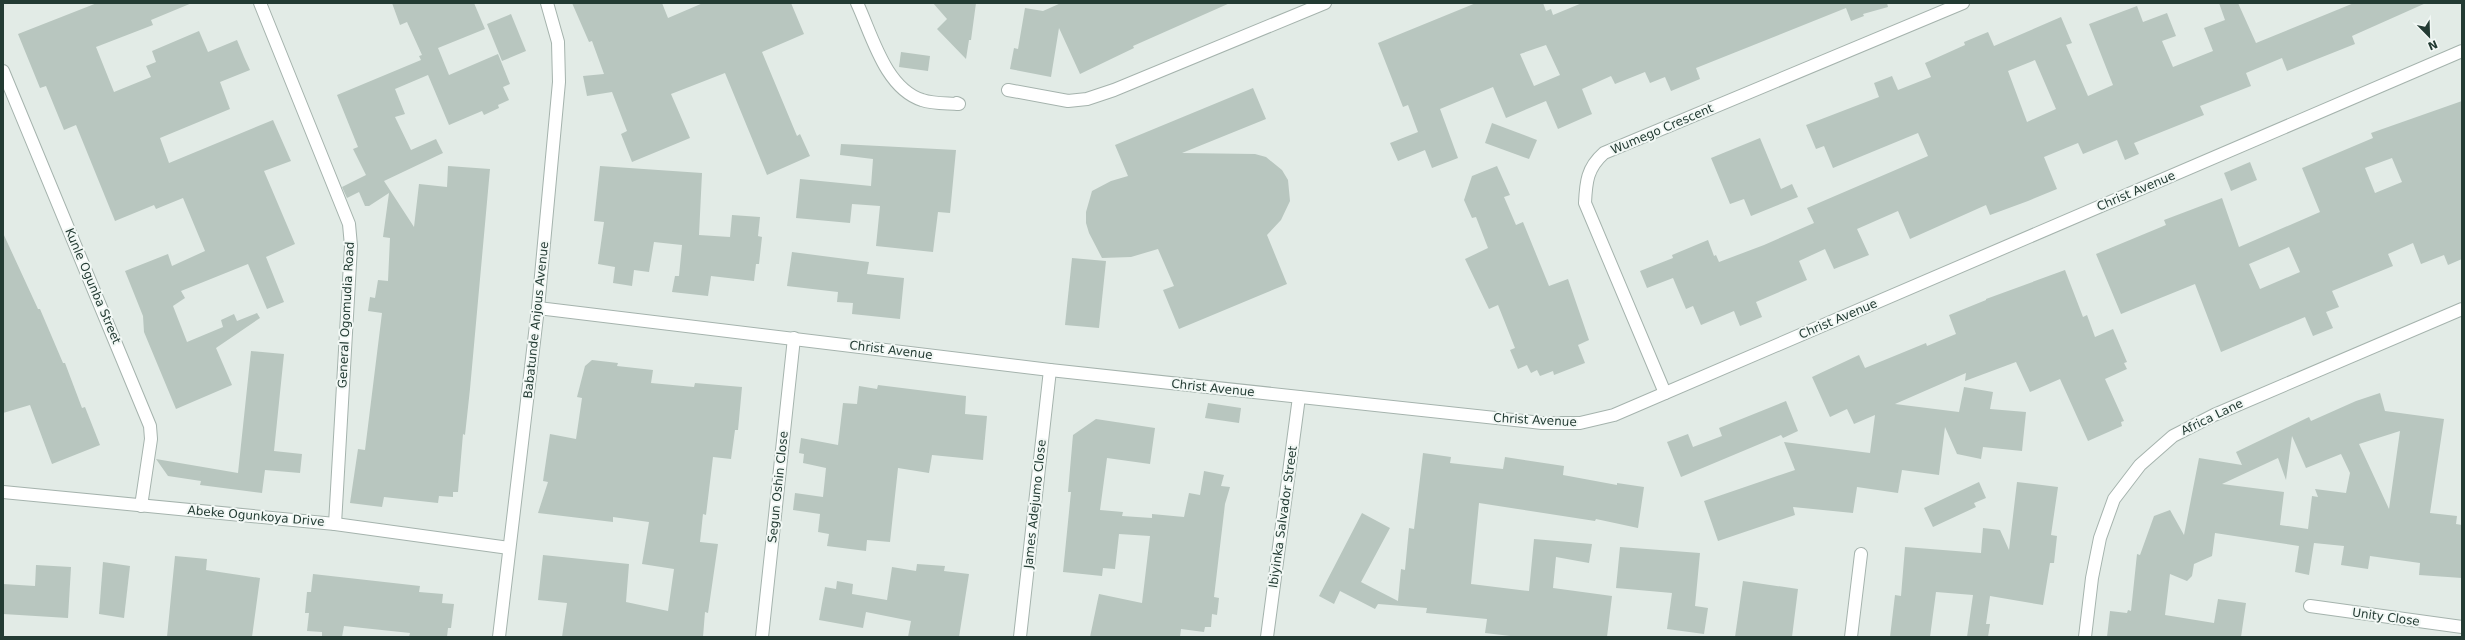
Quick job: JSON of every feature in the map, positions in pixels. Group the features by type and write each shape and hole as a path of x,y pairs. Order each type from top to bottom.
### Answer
{"street":[{"name":"General Ogomudia Road","path":"260,3 349,224 351,246 335,524"},
{"name":"Babatunde Anjous Avenue","path":"499,637 538,308 559,82 558,42 547,3"},
{"path":"857,3 891,77 900,88 922,100 959,104 957,103"},
{"path":"1008,90 1068,101 1087,99 1114,90 1325,3"},
{"name":"Wumego Crescent","path":"1665,393 1585,203 1588,172 1593,162 1604,153 1963,3"},
{"name":"Christ Avenue","path":"538,308 1050,370 1542,423 1580,423 1614,415 2462,51"},
{"name":"Kunle Ogunba Street","path":"3,71 150,426 151,439 141,506"},
{"name":"Africa Lane","path":"2084,637 2092,578 2100,538 2114,499 2146,460 2173,436 2214,415 2462,309"},
{"name":"Segun Oshin Close","path":"762,637 794,338"},
{"name":"James Adejumo Close","path":"1020,637 1050,370"},
{"name":"Ibiyinka Salvador Street","path":"1267,637 1300,397"},
{"name":"Abeke Ogunkoya Drive","path":"3,492 335,524 509,548"},
{"path":"1851,637 1861,554"},
{"name":"Unity Close","path":"2310,606 2462,627"}],"building":[{"path":"97,3 192,3 151,20 153,25 96,47 114,92 151,77 146,66 156,62 152,51 199,31 208,52 237,40 250,70 220,82 230,109 160,138 169,163 273,120 291,161 264,171 295,244 266,257 284,302 267,309 248,264 181,291 185,298 173,306 187,342 223,327 221,320 234,314 237,321 257,313 260,318 216,348 232,385 176,409 144,332 143,316 125,271 168,254 172,266 205,251 183,198 156,209 154,205 115,221 76,125 64,130 46,86 40,88 18,34"},
{"path":"392,3 474,3 485,29 438,48 449,75 498,54 510,84 503,87 509,100 498,105 499,108 484,115 482,111 449,125 428,75 395,89 405,114 395,117 411,150 436,139 443,153 384,181 414,227 419,184 447,187 448,166 490,169 470,389 465,435 463,434 458,492 453,492 453,497 439,496 438,503 384,497 382,507 350,503 358,449 365,450 382,313 368,311 370,297 375,298 378,280 388,281 390,238 383,237 389,193 369,206 365,206 359,192 347,198 342,187 366,175 353,149 358,147 337,95 421,60 419,56 422,55 407,22 400,25"},
{"path":"572,3 662,3 668,18 703,3 791,3 804,34 762,52 797,136 800,134 810,156 767,175 725,73 671,94 690,138 632,162 621,134 627,131 612,92 587,96 583,76 604,74 592,41 589,42"},
{"path":"933,3 976,3 971,40 969,40 966,59 937,29 947,19"},
{"path":"1061,3 1230,3 1133,46 1134,48 1080,74 1059,28 1051,77 1010,69 1014,48 1018,49 1025,8 1043,11"},
{"path":"1476,3 1543,3 1546,11 1551,9 1553,15 1582,3 1887,3 1888,7 1863,14 1864,16 1851,21 1846,8 1696,68 1700,79 1671,91 1665,77 1650,83 1645,72 1615,84 1611,76 1582,89 1592,114 1558,129 1546,101 1506,118 1493,87 1440,109 1458,158 1432,168 1425,150 1398,161 1390,143 1418,132 1408,105 1403,107 1378,43","holes":["1546,45 1560,75 1534,86 1520,54"]},
{"path":"2219,3 2238,3 2256,43 2354,3 2426,3 2352,36 2355,44 2287,71 2282,58 2246,73 2251,86 2200,106 2204,115 2134,143 2139,154 2125,160 2117,140 2083,154 2078,143 2044,157 2057,189 2028,201 1990,215 1986,205 1910,239 1898,211 1857,229 1869,255 1834,269 1825,249 1799,261 1807,280 1756,302 1762,317 1740,326 1734,311 1701,325 1693,306 1686,309 1673,278 1647,288 1640,271 1673,258 1672,255 1708,240 1714,256 1716,255 1719,262 1764,245 1814,223 1807,208 1928,156 1918,133 1833,168 1824,146 1816,149 1806,125 1879,97 1874,83 1892,76 1898,90 1931,77 1925,63 1965,45 1964,42 1988,32 1994,46 2061,17 2072,43 2066,45 2088,96 2113,85 2089,24 2137,6 2143,22 2167,13 2176,36 2162,41 2173,67 2213,51 2204,28 2225,20","holes":["2035,60 2056,109 2027,122 2008,71"]},
{"path":"511,14 526,51 502,61 487,24"},
{"path":"901,52 930,56 928,71 899,67"},
{"path":"1253,88 1266,119 1182,153 1255,154 1266,157 1282,170 1288,180 1290,201 1281,220 1267,235 1287,284 1179,329 1163,290 1174,286 1158,249 1131,257 1102,258 1089,233 1086,223 1086,212 1092,191 1111,181 1128,176 1115,145"},
{"path":"2462,101 2462,259 2448,265 2444,255 2421,264 2413,243 2388,254 2393,266 2332,291 2339,307 2326,312 2333,328 2313,336 2305,317 2221,352 2195,284 2121,314 2096,254 2166,225 2164,220 2222,198 2239,247 2320,212 2302,168 2373,138 2371,133","holes":["2392,158 2402,182 2375,193 2365,168","2289,247 2300,272 2260,289 2249,264"]},
{"path":"1492,123 1537,140 1529,159 1485,143"},
{"path":"1760,138 1781,189 1792,184 1798,197 1751,216 1744,199 1730,204 1711,158"},
{"path":"841,144 956,150 950,213 938,212 933,252 876,246 880,206 852,204 850,223 796,218 800,179 871,186 873,159 840,155"},
{"path":"2250,162 2257,180 2231,191 2224,173"},
{"path":"600,166 702,173 699,235 730,237 732,215 760,217 758,236 762,237 759,264 756,264 754,281 711,276 708,296 672,292 675,276 679,276 682,245 654,242 649,272 634,270 632,286 613,283 615,267 598,264 604,222 594,221"},
{"path":"1497,166 1510,195 1504,197 1516,225 1523,222 1549,286 1568,279 1589,340 1578,345 1585,363 1554,375 1553,371 1540,376 1537,370 1531,373 1527,365 1518,369 1510,350 1515,348 1498,305 1489,309 1465,259 1488,248 1476,217 1472,218 1464,200 1472,176"},
{"path":"3,233 38,309 40,309 63,363 65,363 82,408 85,407 100,445 52,464 30,405 3,413"},
{"path":"792,252 869,262 867,274 904,278 900,319 852,314 853,303 837,302 838,292 787,286"},
{"path":"1072,258 1106,261 1099,328 1065,325"},
{"path":"2065,270 2083,317 2087,315 2095,337 2113,329 2127,362 2124,363 2127,369 2105,379 2124,421 2121,422 2122,426 2088,441 2060,379 2030,392 2016,362 1965,381 1966,373 1895,404 1959,412 1964,387 1993,392 1990,409 2026,412 2022,451 1983,447 1981,459 1957,454 1945,427 1939,475 1902,470 1898,493 1857,487 1853,513 1793,507 1795,515 1718,541 1704,501 1795,470 1784,442 1870,453 1875,415 1854,424 1847,409 1830,417 1812,377 1859,355 1865,368 1926,343 1927,346 1956,334 1949,315 1986,299"},
{"path":"251,351 284,354 274,451 302,454 300,473 265,470 262,493 200,485 201,481 168,476 156,459 238,473"},
{"path":"592,360 618,363 617,366 653,370 651,383 694,387 695,383 742,387 738,430 735,430 731,459 713,457 706,515 703,514 700,542 718,544 708,613 705,612 703,637 562,637 567,603 538,600 543,555 629,564 626,602 668,611 674,569 642,564 649,522 613,517 613,522 538,513 548,482 543,481 550,434 576,439 582,398 577,397 585,366"},
{"path":"878,385 966,396 965,414 987,416 983,460 932,455 929,473 898,468 890,542 867,540 866,551 827,546 829,534 818,532 820,514 793,510 795,493 823,497 826,468 803,463 804,454 799,453 801,438 838,445 843,403 857,404 859,386 877,389"},
{"path":"2380,393 2385,411 2444,419 2430,513 2457,516 2456,524 2462,525 2462,578 2419,575 2420,563 2370,556 2368,569 2341,565 2344,546 2314,543 2309,575 2295,572 2299,546 2215,533 2212,556 2194,564 2192,576 2187,581 2170,574 2165,615 2214,623 2218,599 2246,603 2241,637 2107,637 2110,611 2127,613 2128,610 2131,611 2137,554 2140,555 2154,516 2170,510 2184,535 2199,458 2242,465 2236,452 2309,417 2311,421 2356,401","holes":["2400,431 2389,509 2359,444","2292,436 2306,468 2341,454 2350,473 2346,493 2315,489 2318,497 2312,496 2308,529 2280,525 2284,492 2222,484 2278,458 2286,480"]},
{"path":"1786,401 1798,431 1783,438 1781,435 1681,477 1667,442 1688,434 1693,447 1722,436 1719,428"},
{"path":"1208,403 1241,408 1239,423 1205,418"},
{"path":"1096,419 1155,428 1150,464 1107,458 1100,510 1123,512 1122,516 1152,518 1152,514 1184,517 1189,493 1200,495 1204,471 1224,475 1221,486 1230,487 1225,504 1214,597 1219,598 1217,615 1212,614 1211,627 1205,627 1204,632 1181,629 1180,637 1090,637 1099,594 1142,603 1150,536 1119,534 1115,569 1103,568 1102,576 1063,572 1071,492 1068,492 1073,435"},
{"path":"1423,453 1451,457 1450,463 1503,469 1505,457 1564,466 1563,475 1617,485 1617,483 1644,487 1638,528 1596,519 1595,521 1479,503 1471,584 1529,591 1534,539 1592,544 1589,563 1556,557 1553,588 1612,596 1607,637 1519,637 1485,633 1487,619 1426,613 1427,608 1378,604 1375,609 1340,591 1334,604 1319,596 1362,513 1390,528 1361,582 1398,601 1401,569 1405,570 1409,528 1414,529"},
{"path":"1979,482 1986,498 1974,503 1976,507 1933,527 1924,508"},
{"path":"2017,482 2058,487 2051,535 2057,536 2054,563 2050,563 2043,605 1990,596 1986,624 1990,624 1988,637 1967,637 1973,595 1936,592 1930,637 1890,637 1895,595 1901,596 1905,547 1981,553 1983,528 2000,530 2009,550"},
{"path":"1620,547 1700,553 1695,606 1708,608 1704,634 1667,629 1672,593 1616,588"},
{"path":"175,556 207,559 206,570 260,578 252,637 167,637"},
{"path":"103,562 130,566 124,618 99,614"},
{"path":"917,564 945,566 944,571 969,574 959,637 908,637 911,621 866,612 863,628 819,620 825,587 836,589 837,581 853,584 852,594 887,600 892,567 916,571"},
{"path":"36,565 71,567 68,618 3,614 3,584 35,586"},
{"path":"313,574 420,586 419,592 443,594 442,603 454,604 451,628 448,628 447,637 409,637 410,633 344,626 342,637 322,637 322,632 307,631 309,613 305,613 307,592 311,592"},
{"path":"1743,581 1798,589 1792,637 1735,637"}]}
